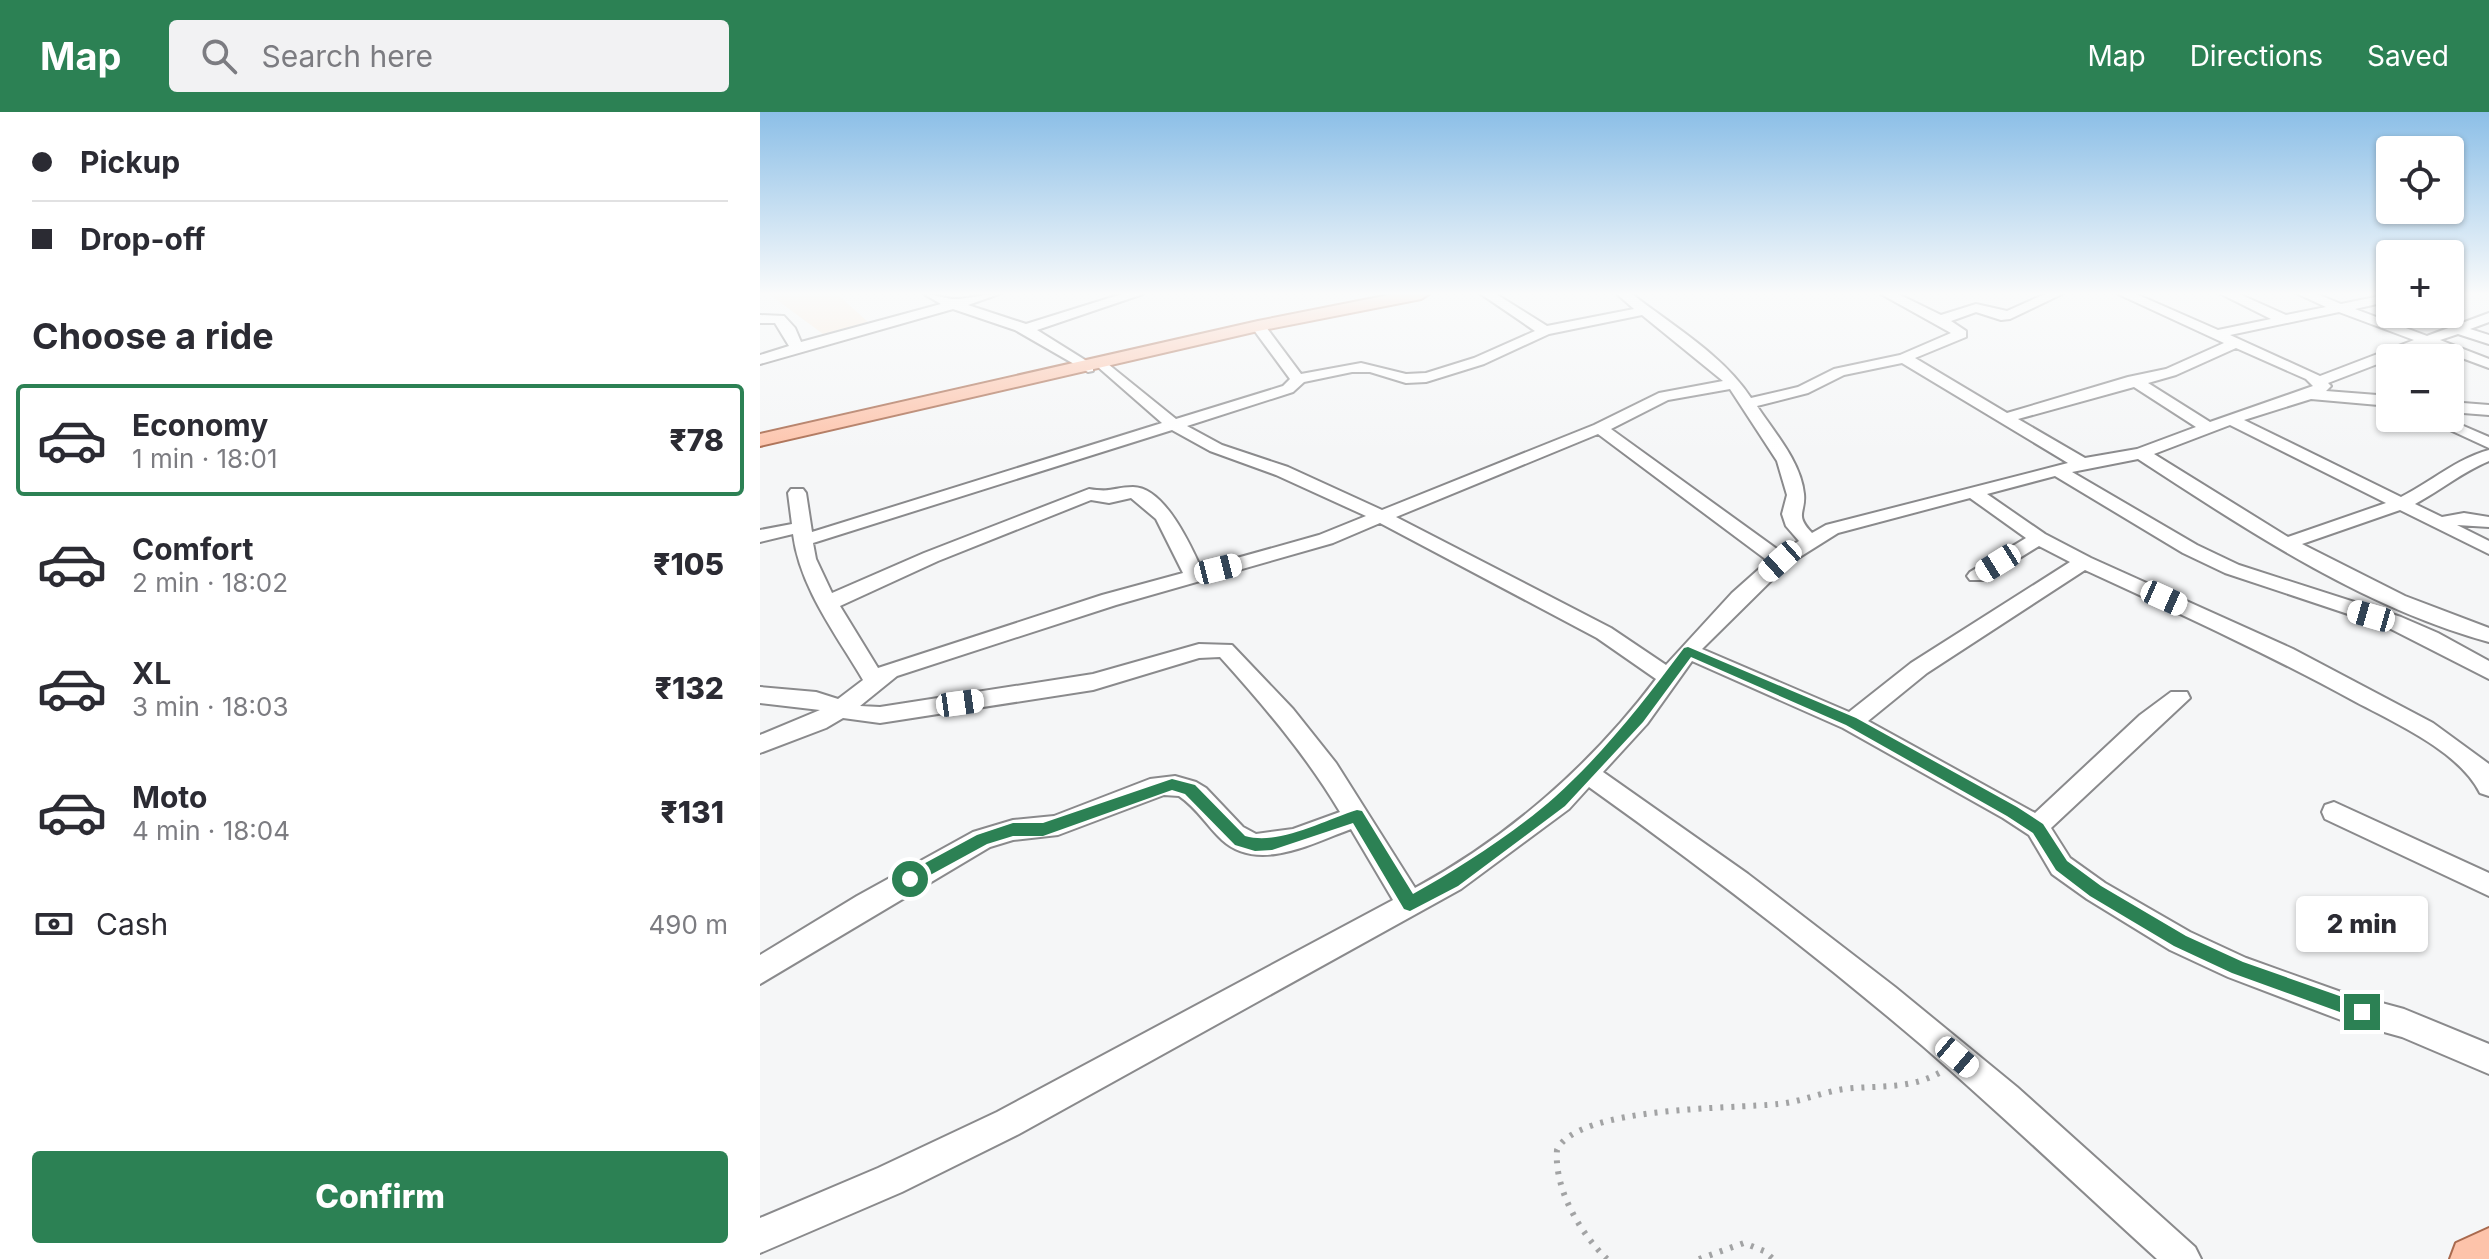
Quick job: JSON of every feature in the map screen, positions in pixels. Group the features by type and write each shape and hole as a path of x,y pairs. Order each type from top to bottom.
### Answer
{"main road":[{"path":"760,440 870,412 1170,348"},
{"path":"2472,1259 2489,1250"}],"street":[{"path":"760,360 797,348"},
{"path":"1062,348 1095,366 1172,424 1216,448 1282,471 1384,518 1604,633 1669,677"},
{"path":"1274,348 1297,379"},
{"path":"1297,379 1362,367 1397,378 1420,378 1509,348"},
{"path":"1692,348 1717,366 1741,394 1785,461 1796,495 1791,514 1795,526 1810,542"},
{"path":"760,744 818,722 844,707 874,680 913,662 1194,575 1326,539 1600,428 1664,396 1803,390 1839,372 1904,358 1932,348"},
{"path":"2005,418 2096,394 2133,380 2171,372 2226,348"},
{"path":"2246,348 2316,388 2376,399"},
{"path":"760,1236 890,1180 1008,1123 1452,881 1560,802 1639,718 1688,651 1780,561 1832,529 2082,464 2141,453 2316,388 2412,348"},
{"path":"2445,348 2489,364"},
{"path":"1904,358 2082,464"},
{"path":"760,536 804,534 1288,389 1295,385 1297,379"},
{"path":"2133,380 2208,428"},
{"path":"2464,408 2489,410"},
{"path":"2232,420 2489,548"},
{"path":"1600,428 1780,561"},
{"path":"2464,432 2489,443"},
{"path":"2141,453 2205,495 2288,543 2398,601 2489,635"},
{"path":"2288,543 2404,503 2438,485 2461,466 2489,455"},
{"path":"2058,471 2190,549 2232,569 2394,622 2431,638 2489,671"},
{"path":"828,603 953,547 1089,494 1109,498 1133,492 1147,499 1177,534 1194,575"},
{"path":"1973,492 2038,538 2285,654 2425,729 2483,772 2489,786"},
{"path":"797,493 806,559 874,680"},
{"path":"2441,523 2464,518 2489,522"},
{"path":"1977,576 2038,538"},
{"path":"1851,722 1919,668 2084,562"},
{"path":"760,695 816,700 844,707 856,714 880,715 1093,682 1199,651 1225,650 1285,715 1328,770 1410,904"},
{"path":"1688,651 1851,722 2036,827 2048,839 2061,866 2096,891 2180,941 2238,968 2341,1006 2404,1023 2489,1059"},
{"path":"2036,827 2148,721 2179,698"},
{"path":"1587,773 1708,858 1822,945 1957,1057 2183,1259"},
{"path":"760,971 867,904 982,839 1013,830 1050,827 1155,789 1172,785 1190,789 1240,841 1255,845 1272,844 1357,816"},
{"path":"2334,812 2489,885"}],"path":[{"path":"1607,1259 1587,1241 1565,1191 1556,1155 1560,1144 1573,1132 1634,1115 1782,1104 1844,1089 1899,1087 1936,1076 1957,1057"},
{"path":"1699,1259 1744,1243 1764,1251 1773,1259"}],"route":[{"path":"910,879 982,839 1002,832 1058,825 1172,785 1190,789 1240,841 1255,845 1272,844 1357,816 1410,904 1452,881 1560,802 1639,718 1688,651 1851,722 2012,811 2038,828 2048,839 2061,866 2096,891 2180,941 2238,968 2362,1012"}]}
